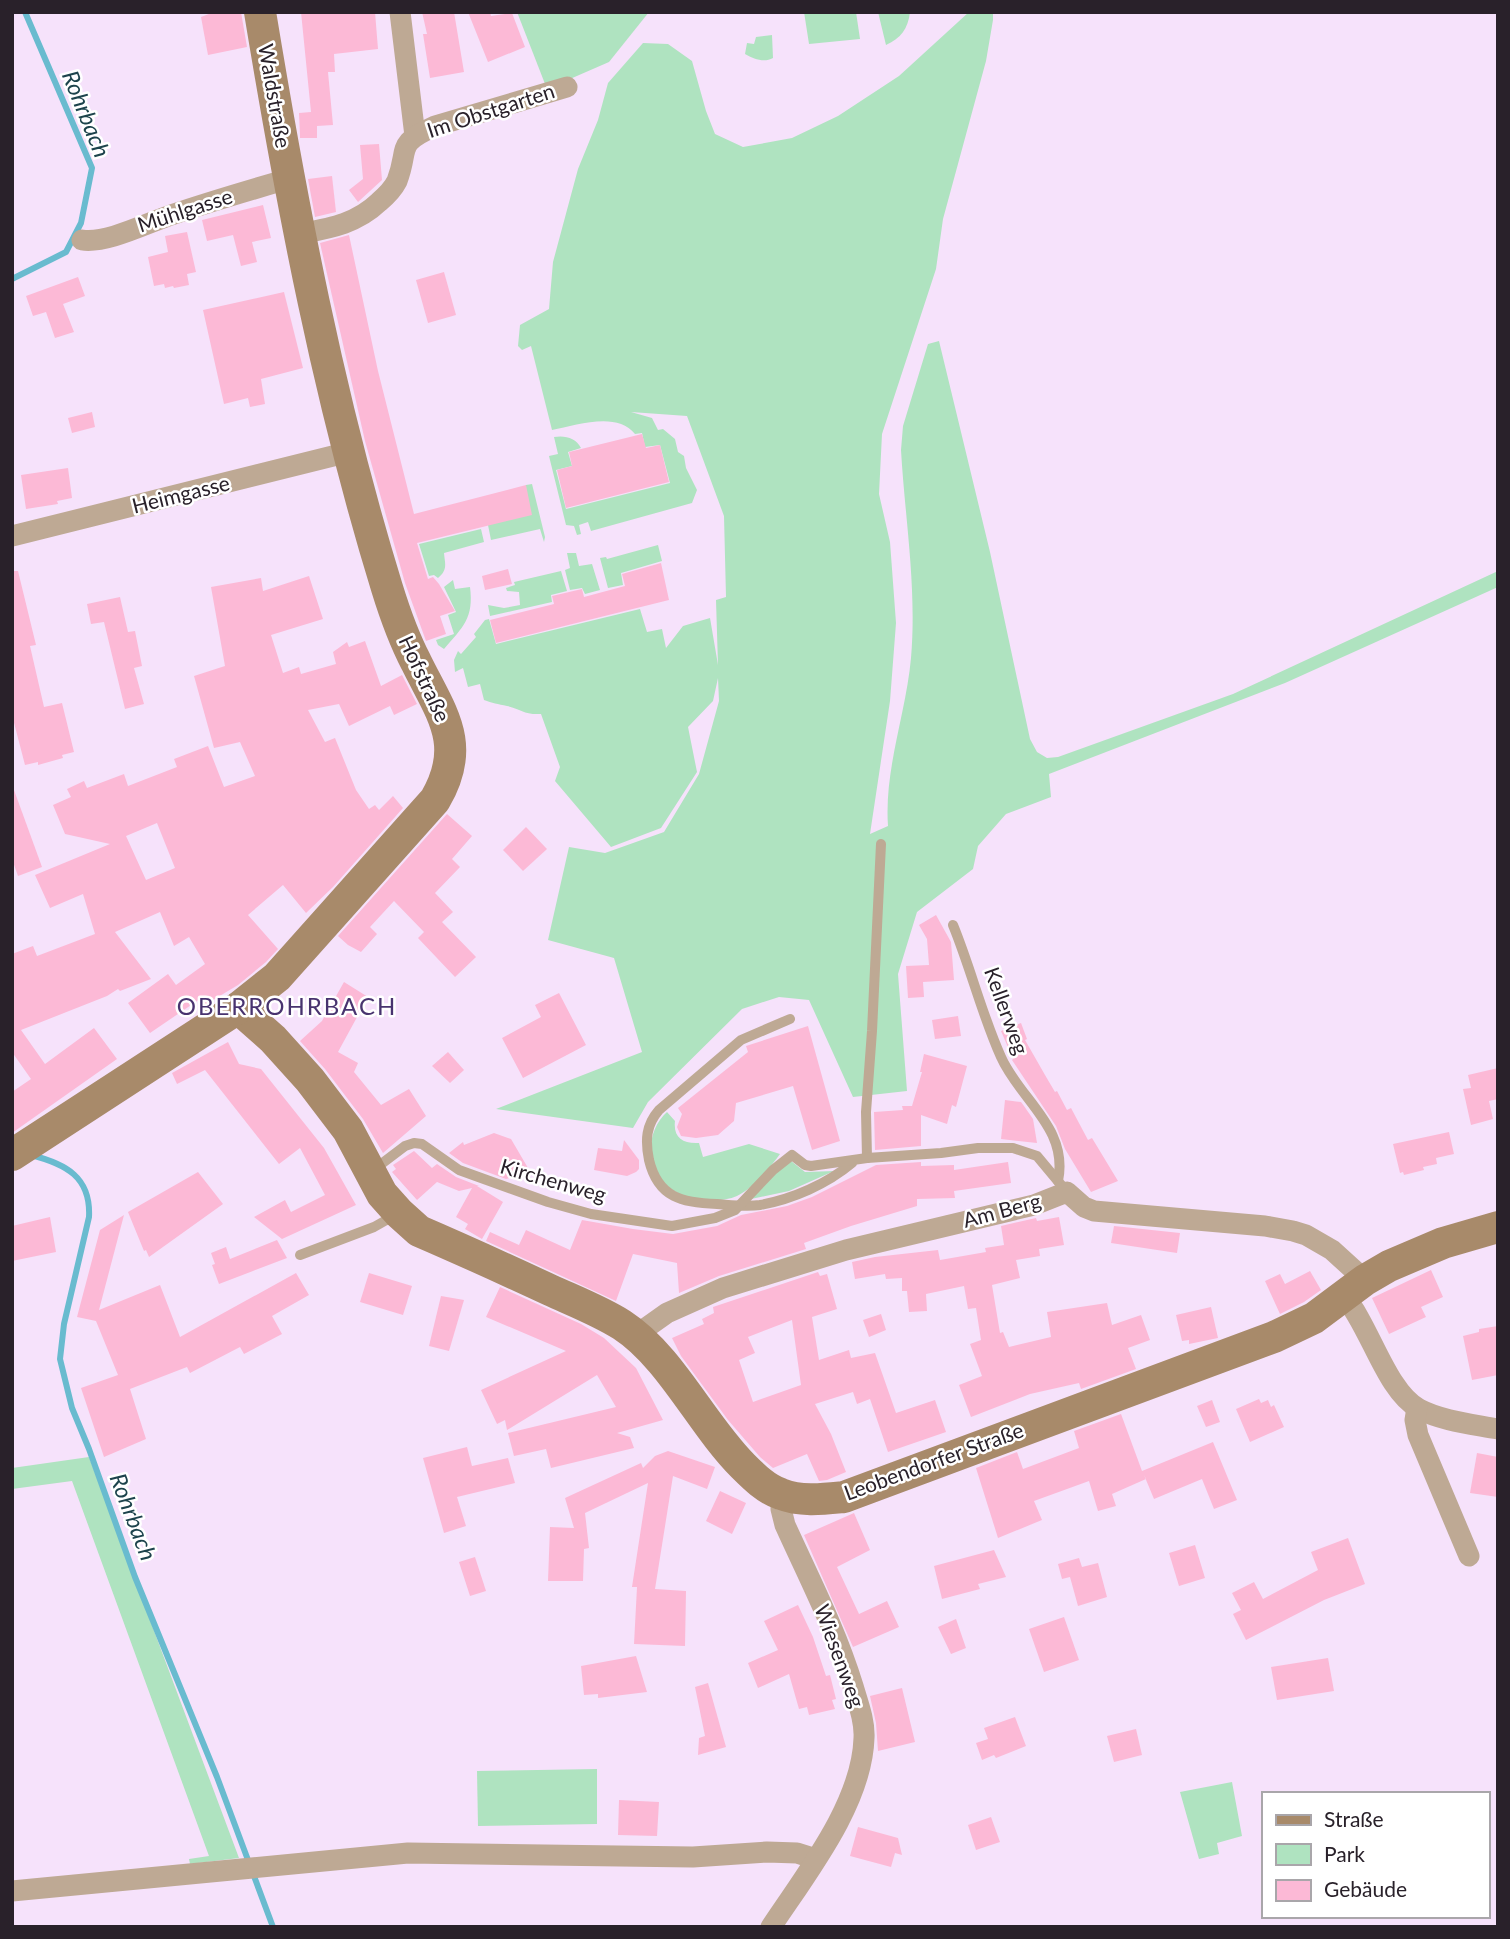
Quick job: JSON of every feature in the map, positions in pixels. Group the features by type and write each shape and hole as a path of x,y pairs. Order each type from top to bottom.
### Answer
{"main road":[{"name":"Waldstraße","path":"260,12 288,179"},
{"name":"Hofstraße","path":"22,1149 238,1009 293,962 435,800 443,786 451,758 451,745 444,716 411,653 394,609 349,452 288,179"},
{"name":"Leobendorfer Straße","path":"238,1009 273,1039 310,1080 348,1129 383,1194 419,1231 601,1314 636,1335 735,1459 765,1486 781,1494 823,1500 844,1497 1274,1338 1314,1318 1389,1266 1425,1250 1498,1227"}],"street":[{"name":"Im Obstgarten","path":"400,12 415,136"},
{"name":"Im Obstgarten","path":"299,234 356,220 376,205 396,182 405,147 415,136 435,126 566,87"},
{"name":"Mühlgasse","path":"82,240 108,237 191,208 288,179"},
{"name":"Heimgasse","path":"12,536 349,452"},
{"name":"Am Berg","path":"636,1335 667,1313 723,1288 846,1250 1034,1205 1062,1186 1084,1207 1094,1211 1293,1231 1332,1250 1354,1288 1354,1310 1399,1391 1417,1408"},
{"path":"1469,1556 1418,1436 1415,1420 1417,1408 1440,1417 1498,1429"},
{"name":"Wiesenweg","path":"771,1927 816,1859 853,1788 861,1761 864,1737 863,1719 846,1664 785,1525 781,1494"},
{"path":"12,1891 408,1853 693,1857 767,1852 797,1853 816,1859"}],"lane":[{"path":"867,1158 866,1112 881,844"},
{"name":"Kellerweg","path":"953,925 1002,1059 1014,1080 1040,1112 1050,1131 1060,1159 1062,1186"},
{"name":"Kirchenweg","path":"790,1019 741,1040 659,1110 648,1126 646,1144 657,1180 669,1194 693,1204 759,1205 802,1192 839,1174 854,1161"},
{"name":"Kirchenweg","path":"370,1172 405,1146 422,1144 449,1164 473,1176 591,1214 672,1226 728,1214 792,1155 805,1165 811,1166 978,1148 1013,1149 1037,1156 1062,1186"},
{"path":"300,1255 374,1227 399,1213"}],"green space":[{"path":"517,12 649,12 609,62 547,89"},
{"path":"804,12 856,12 860,39 809,44"},
{"path":"878,12 910,12 903,32 886,45"},
{"path":"969,12 993,12 986,61 943,219 936,269 882,434 879,494 890,542 896,623 890,701 870,834 888,826 889,784 911,658 912,580 901,450 903,426 928,344 939,341 990,552 1030,739 1037,752 1047,758 1058,757 1233,694 1498,571 1498,587 1285,683 1049,774 1051,797 1006,814 978,846 973,869 917,912 898,974 907,1091 853,1097 809,1000 779,997 742,1009 648,1102 633,1128 496,1109 642,1052 614,958 548,940 569,847 605,853 664,832 699,774 719,701 718,678 713,701 688,727 697,772 661,828 611,847 555,781 560,767 541,714 526,713 484,700 480,684 468,687 463,668 455,672 454,660 458,651 461,654 476,637 474,634 485,620 489,619 496,644 640,609 647,632 662,629 666,648 683,626 710,618 718,665 716,600 726,597 724,516 687,416 631,412 652,418 658,430 663,429 675,439 678,452 684,456 686,468 697,490 692,503 591,531 588,522 579,525 581,534 577,535 574,526 566,525 549,456 558,454 554,437 570,438 581,448 568,452 572,466 556,470 566,509 670,483 660,445 645,447 642,433 635,434 627,427 607,421 552,430 531,346 522,350 518,346 520,325 549,309 553,262 578,169 598,120 608,83 643,43 668,44 692,61 715,134 743,147 792,138 838,116 899,76"},
{"path":"772,35 773,58 759,60 745,54 747,43 754,44 756,37"},
{"path":"532,484 544,542 540,529 491,540 488,525 526,485"},
{"path":"481,529 484,542 444,553 443,572 438,578 429,576 419,544"},
{"path":"658,545 662,561 621,573 623,585 608,588 600,558 607,559"},
{"path":"567,553 576,553 579,566 592,564 600,590 585,594 582,588 570,590 565,570 570,568"},
{"path":"561,571 567,591 551,595 552,602 490,616 488,605 504,608 520,605 519,592 507,591 506,588 515,585 514,582"},
{"path":"453,580 455,589 470,587 470,607 462,628 444,649 436,640 454,634 448,615 456,612 444,587"},
{"path":"667,1112 675,1121 677,1136 684,1141 699,1143 703,1157 749,1144 780,1154 755,1183 737,1196 712,1200 685,1196 662,1180 652,1161 655,1130"},
{"path":"788,1161 805,1172 834,1171 789,1191 751,1199"},
{"path":"89,1457 239,1858 190,1864 189,1859 209,1856 72,1481 12,1489 12,1468"},
{"path":"597,1769 597,1824 478,1826 477,1771"},
{"path":"1232,1782 1242,1836 1217,1843 1219,1854 1199,1859 1180,1792"}],"building":[{"path":"214,12 241,12 247,47 208,55 201,17"},
{"path":"301,12 375,12 378,49 334,54 335,72 328,72 333,125 317,126 317,138 300,138 299,113 311,112"},
{"path":"422,12 454,12 464,72 430,78 423,34 427,34"},
{"path":"468,12 490,12 491,16 512,13 525,47 488,62"},
{"path":"379,144 382,180 358,202 349,190 363,179 360,145"},
{"path":"332,176 336,212 315,217 308,179"},
{"path":"263,205 271,238 252,242 257,262 241,266 233,235 207,241 202,220"},
{"path":"187,232 196,272 187,274 189,285 174,288 165,288 164,284 154,286 148,257 168,252 165,236"},
{"path":"349,235 378,371 414,514 526,485 532,515 417,543 428,579 433,577 439,584 455,611 440,616 446,634 426,641 405,583 365,441 320,243"},
{"path":"444,272 456,315 428,323 416,280"},
{"path":"78,277 85,296 63,304 74,332 55,338 46,312 33,316 26,296"},
{"path":"284,292 303,368 261,379 265,404 250,407 248,398 224,404 203,310"},
{"path":"92,412 95,427 72,433 68,418"},
{"path":"642,434 646,448 660,445 669,482 566,508 557,470 572,466 569,452"},
{"path":"68,468 72,498 57,501 58,504 26,509 21,475"},
{"path":"661,563 669,600 496,643 490,620 554,604 552,596 582,589 584,597 625,586 622,574"},
{"path":"508,569 512,584 485,590 482,576"},
{"path":"12,571 18,571 36,645 30,646 44,707 62,703 74,752 38,765 38,762 25,765 12,715"},
{"path":"309,576 323,619 271,635 283,673 299,667 301,674 336,664 333,652 347,642 349,647 365,641 381,686 402,675 417,704 394,715 390,706 349,726 339,704 308,710 325,742 335,738 356,790 369,809 375,805 379,810 393,796 403,808 333,887 306,913 283,885 248,915 278,949 266,962 238,985 203,1006 200,999 150,1033 128,1003 168,974 176,985 205,964 189,937 174,946 160,912 115,932 151,979 120,991 118,989 107,996 21,1030 45,1064 94,1028 117,1059 12,1133 12,1092 31,1079 12,1052 12,954 33,946 37,956 95,934 83,894 50,908 35,875 110,844 65,834 53,805 71,797 67,789 84,781 87,788 124,774 128,786 177,767 174,759 208,746 224,787 255,776 240,742 214,748 194,676 225,666 211,587 261,578 263,591","holes":["157,823 175,868 146,880 126,836"]},
{"path":"120,597 128,632 135,631 142,666 134,668 144,704 125,709 104,622 91,624 87,604"},
{"path":"12,790 42,867 18,876 12,859"},
{"path":"447,814 472,836 452,859 460,867 435,893 453,912 442,922 476,957 455,977 418,938 424,932 394,901 370,927 377,934 361,952 348,945 338,936"},
{"path":"526,827 547,849 523,871 503,850"},
{"path":"936,915 951,942 954,980 923,982 924,997 908,998 906,966 929,965 927,939 919,925"},
{"path":"344,982 368,997 338,1052 358,1063 354,1072 381,1105 409,1089 426,1116 383,1153 363,1119 300,1041 322,1021"},
{"path":"559,993 586,1045 523,1078 502,1038 541,1017 535,1005"},
{"path":"958,1016 961,1036 935,1039 932,1020"},
{"path":"1021,1023 1027,1039 1025,1040 1055,1092 1057,1091 1067,1110 1071,1108 1088,1140 1092,1138 1118,1181 1091,1192 1065,1149 1056,1126 1012,1060 1001,1031"},
{"path":"808,1026 840,1141 812,1150 793,1086 736,1103 734,1121 718,1135 696,1138 681,1136 677,1127 682,1114 678,1108 748,1052 746,1046"},
{"path":"228,1042 239,1064 261,1069 324,1148 356,1205 282,1239 254,1217 285,1200 291,1212 325,1195 300,1148 279,1164 205,1070 177,1084 172,1073"},
{"path":"448,1052 464,1070 450,1083 432,1066"},
{"path":"924,1054 967,1066 956,1107 952,1105 947,1124 921,1115 921,1146 875,1150 874,1112 903,1110 902,1106 912,1106"},
{"path":"1498,1068 1498,1099 1489,1101 1493,1119 1471,1125 1463,1089 1471,1088 1468,1075"},
{"path":"1005,1100 1021,1102 1024,1106 1033,1119 1037,1143 1001,1139"},
{"path":"1449,1132 1454,1154 1436,1158 1437,1164 1423,1167 1424,1170 1404,1175 1403,1172 1400,1173 1393,1144"},
{"path":"494,1133 511,1139 528,1168 506,1179 463,1163 449,1153 463,1142 464,1145"},
{"path":"624,1140 639,1160 639,1169 636,1172 627,1176 594,1170 598,1148 622,1151"},
{"path":"414,1151 432,1168 437,1164 503,1202 482,1239 465,1229 468,1224 456,1217 472,1188 459,1191 437,1182 417,1200 392,1172 396,1169 393,1165"},
{"path":"921,1162 921,1166 954,1165 954,1170 1008,1162 1011,1183 954,1191 955,1198 917,1199 917,1206 804,1243 806,1249 719,1276 679,1293 677,1263 633,1254 616,1301 486,1241 490,1232 519,1245 526,1230 570,1250 582,1220 673,1234 717,1226 741,1215 787,1206 812,1197 876,1165"},
{"path":"198,1172 223,1204 149,1257 128,1212"},
{"path":"124,1215 99,1310 160,1285 180,1337 296,1273 309,1295 272,1316 282,1334 244,1354 240,1347 190,1373 187,1367 130,1389 146,1439 104,1457 81,1388 118,1375 96,1321 77,1317 100,1230"},
{"path":"50,1217 56,1252 12,1261 12,1226"},
{"path":"1059,1217 1064,1245 1039,1249 1040,1256 1016,1260 1020,1278 992,1285 1000,1333 1003,1332 1009,1347 1051,1337 1047,1312 1107,1303 1112,1325 1141,1315 1150,1340 1128,1348 1136,1369 1081,1389 1079,1383 1030,1394 971,1417 959,1385 982,1376 970,1344 981,1340 976,1308 968,1309 964,1286 926,1294 927,1311 909,1312 907,1291 902,1291 902,1278 886,1279 885,1274 855,1279 852,1262 938,1250 940,1260 986,1252 985,1248 1004,1245 1001,1226 1036,1218 1037,1221"},
{"path":"1114,1226 1180,1233 1177,1253 1111,1243"},
{"path":"277,1240 287,1258 219,1284 211,1253 226,1247 230,1259"},
{"path":"1431,1270 1443,1297 1421,1307 1426,1317 1389,1334 1372,1298"},
{"path":"1310,1271 1321,1290 1280,1314 1265,1281 1280,1274 1285,1284"},
{"path":"818,1272 820,1276 827,1274 837,1309 812,1317 819,1360 849,1350 851,1358 875,1353 896,1413 935,1400 946,1432 888,1452 870,1399 857,1404 853,1392 815,1404 831,1434 846,1472 819,1481 807,1454 773,1468 728,1420 681,1356 672,1338 704,1324 702,1319 714,1313 713,1307","holes":["792,1320 801,1385 753,1402 739,1360 755,1353 748,1337"]},
{"path":"369,1273 412,1286 403,1315 360,1302"},
{"path":"500,1287 581,1324 604,1338 636,1368 663,1420 617,1433 630,1437 634,1448 551,1468 546,1449 514,1456 508,1433 616,1407 597,1375 507,1430 505,1420 497,1424 481,1390 566,1351 486,1317"},
{"path":"441,1296 464,1300 449,1351 429,1346"},
{"path":"1211,1307 1218,1338 1189,1344 1189,1340 1182,1341 1176,1315"},
{"path":"881,1314 886,1330 869,1337 863,1320"},
{"path":"1498,1326 1498,1375 1472,1380 1463,1336 1479,1332 1479,1329"},
{"path":"1259,1399 1261,1403 1268,1400 1271,1407 1274,1405 1284,1427 1250,1442 1236,1409"},
{"path":"1212,1400 1220,1422 1206,1427 1197,1406"},
{"path":"1121,1414 1142,1471 1213,1442 1237,1500 1214,1509 1202,1479 1154,1499 1146,1479 1112,1494 1116,1506 1098,1511 1089,1481 1034,1501 1042,1520 998,1538 976,1468 1017,1452 1023,1469 1079,1448 1074,1431"},
{"path":"467,1447 472,1466 508,1458 515,1483 457,1497 466,1526 444,1533 423,1458"},
{"path":"668,1451 715,1467 707,1489 673,1476 655,1589 686,1591 685,1646 634,1644 637,1587 632,1587 648,1483 585,1513 589,1548 584,1549 583,1581 548,1581 550,1527 574,1528 565,1498 641,1463 643,1468 655,1456"},
{"path":"1477,1453 1498,1457 1498,1497 1470,1493"},
{"path":"720,1491 746,1503 732,1534 706,1521"},
{"path":"854,1513 870,1550 837,1567 859,1614 887,1601 899,1627 853,1647 804,1535"},
{"path":"1348,1538 1365,1584 1324,1600 1246,1640 1233,1614 1241,1610 1232,1593 1254,1582 1263,1599 1318,1570 1311,1552"},
{"path":"1195,1545 1205,1578 1179,1586 1169,1553"},
{"path":"994,1550 1006,1577 978,1584 980,1589 942,1599 934,1566"},
{"path":"475,1557 486,1591 470,1596 459,1562"},
{"path":"1079,1558 1082,1567 1098,1563 1107,1597 1078,1606 1070,1577 1062,1579 1058,1564"},
{"path":"798,1605 813,1637 826,1676 830,1675 836,1699 832,1700 835,1709 809,1715 807,1707 799,1709 789,1674 758,1688 748,1663 778,1650 764,1621"},
{"path":"1064,1617 1079,1660 1044,1672 1029,1629"},
{"path":"956,1619 966,1648 951,1654 938,1627"},
{"path":"636,1656 647,1692 598,1698 598,1694 584,1695 581,1666"},
{"path":"1328,1658 1334,1691 1277,1700 1271,1667"},
{"path":"708,1683 726,1747 698,1755 699,1738 705,1736 695,1687"},
{"path":"902,1688 915,1742 878,1751 870,1696"},
{"path":"1015,1717 1026,1746 996,1758 994,1755 982,1760 976,1743 988,1739 984,1728"},
{"path":"1136,1729 1142,1755 1114,1762 1107,1736"},
{"path":"619,1800 659,1802 657,1836 618,1835"},
{"path":"991,1817 1000,1842 976,1850 968,1825"},
{"path":"858,1827 898,1838 902,1855 895,1853 891,1867 850,1856"}],"waterway":[{"name":"Rohrbach","path":"12,279 66,252 81,223 92,168 25,12"},
{"name":"Rohrbach","path":"31,1155 55,1163 74,1174 86,1192 89,1217 64,1324 60,1359 72,1408 135,1577 217,1777 273,1927"}],"district":[{"name":"OBERROHRBACH","path":"287,1007"}]}
